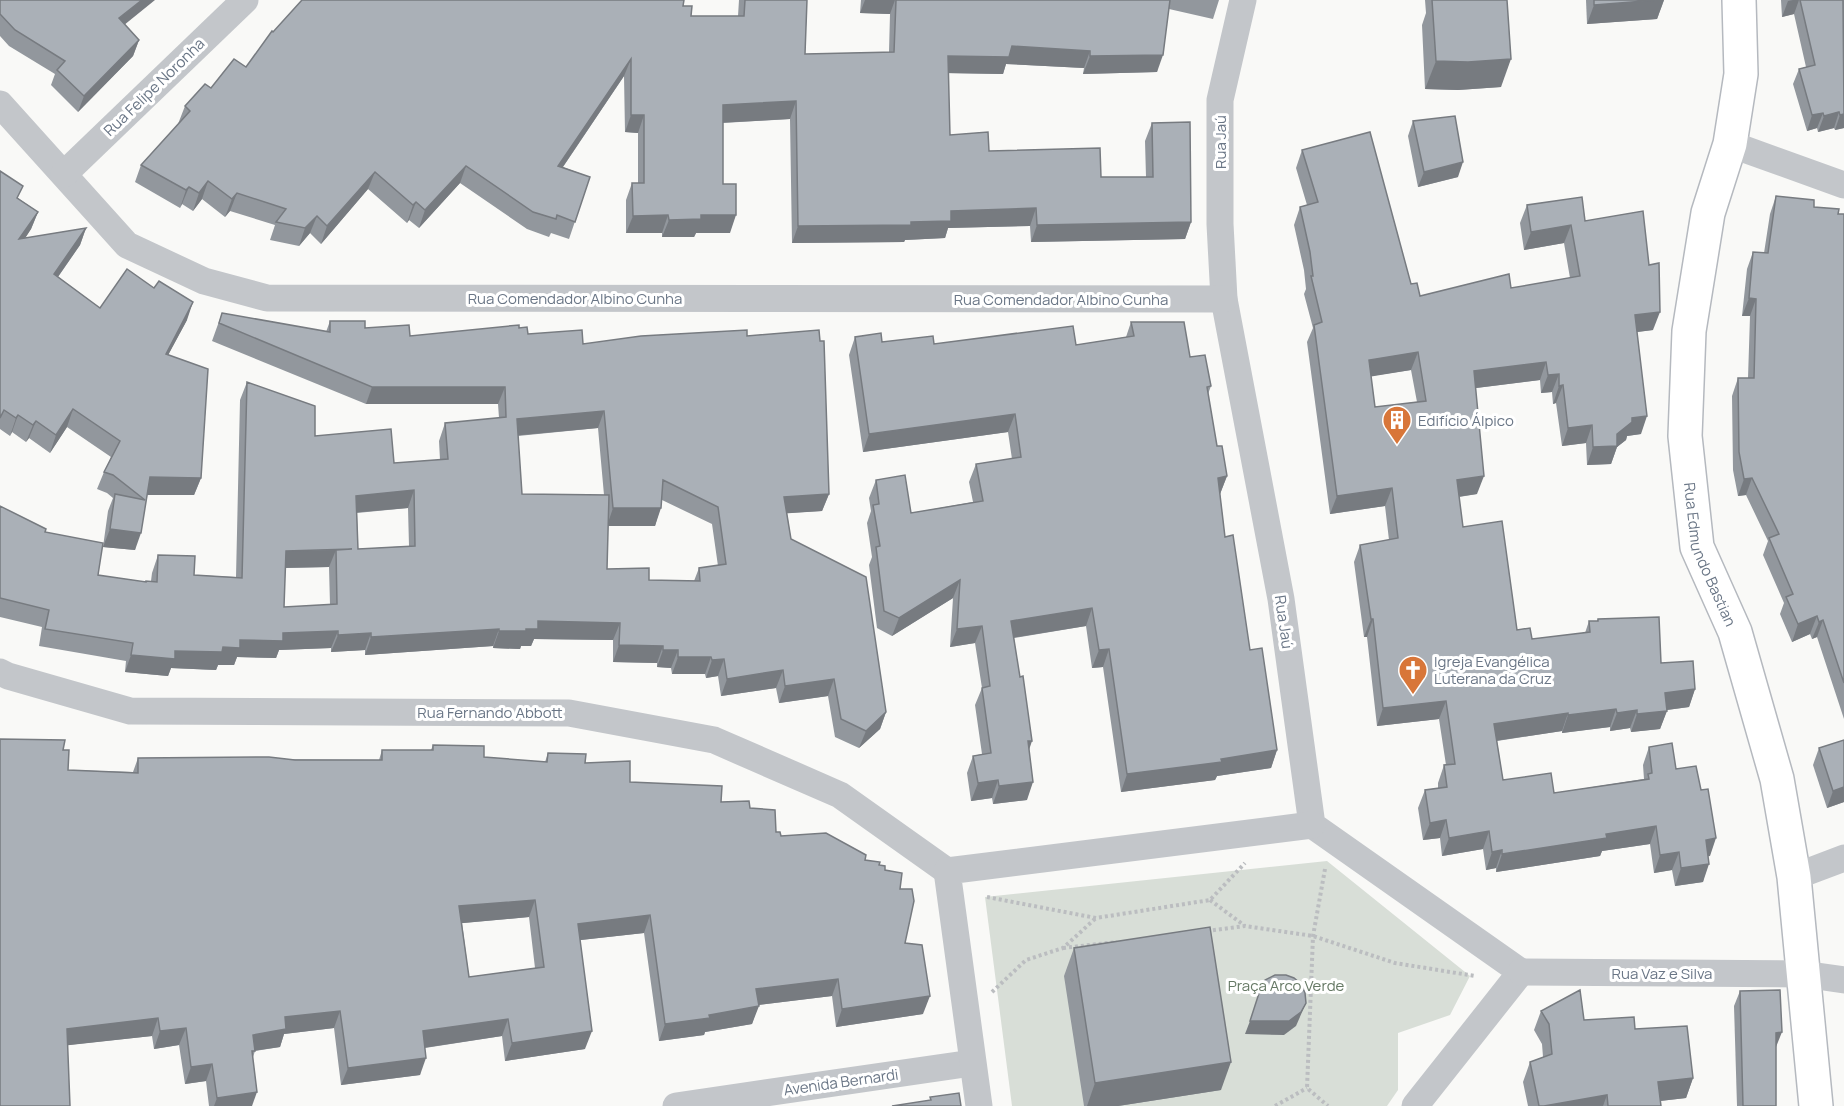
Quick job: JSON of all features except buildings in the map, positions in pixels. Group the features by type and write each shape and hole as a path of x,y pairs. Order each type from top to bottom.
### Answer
{"street":[{"name":"Rua Felipe Noronha","path":"64,174 245,0"},
{"name":"Rua Jaú","path":"1243,0 1220,100 1220,224 1224,299 1281,599 1312,825"},
{"name":"Rua Edmundo Bastian","path":"1739,0 1741,74 1730,144 1708,213 1691,319 1685,436 1697,547 1738,644 1777,779 1794,877 1816,1106"},
{"name":"Rua Comendador Albino Cunha","path":"0,104 127,245 204,281 267,297 1224,299"},
{"path":"1730,144 1844,185"},
{"name":"Rua Fernando Abbott","path":"0,672 130,711 569,713 714,740 840,795 947,871"},
{"path":"979,1106 947,871 1312,825 1521,972 1415,1106"},
{"path":"1794,877 1844,858"},
{"name":"Rua Vaz e Silva","path":"1521,972 1803,974 1844,980"},
{"name":"Avenida Bernardi","path":"676,1106 972,1063"}],"path":[{"path":"1307,1088 1313,936 1329,850 1312,825"},
{"path":"947,871 985,897 1096,918 1210,900 1249,858"},
{"path":"1210,900 1245,926"},
{"path":"1063,948 1096,918"},
{"path":"1200,932 1245,926 1313,936 1395,963 1427,969 1470,976 1521,972"},
{"path":"990,994 1026,960 1063,948 1120,941"},
{"path":"1275,1106 1307,1088"},
{"path":"1307,1088 1328,1106"}],"green space":[{"name":"Praça Arco Verde","path":"1327,861 1470,976 1450,1015 1398,1033 1398,1090 1387,1106 1012,1106 985,897"}],"place":[{"name":"Edifício Álpico","path":"1397,446"},
{"name":"Igreja Evangélica Luterana da Cruz","path":"1413,696"}]}
